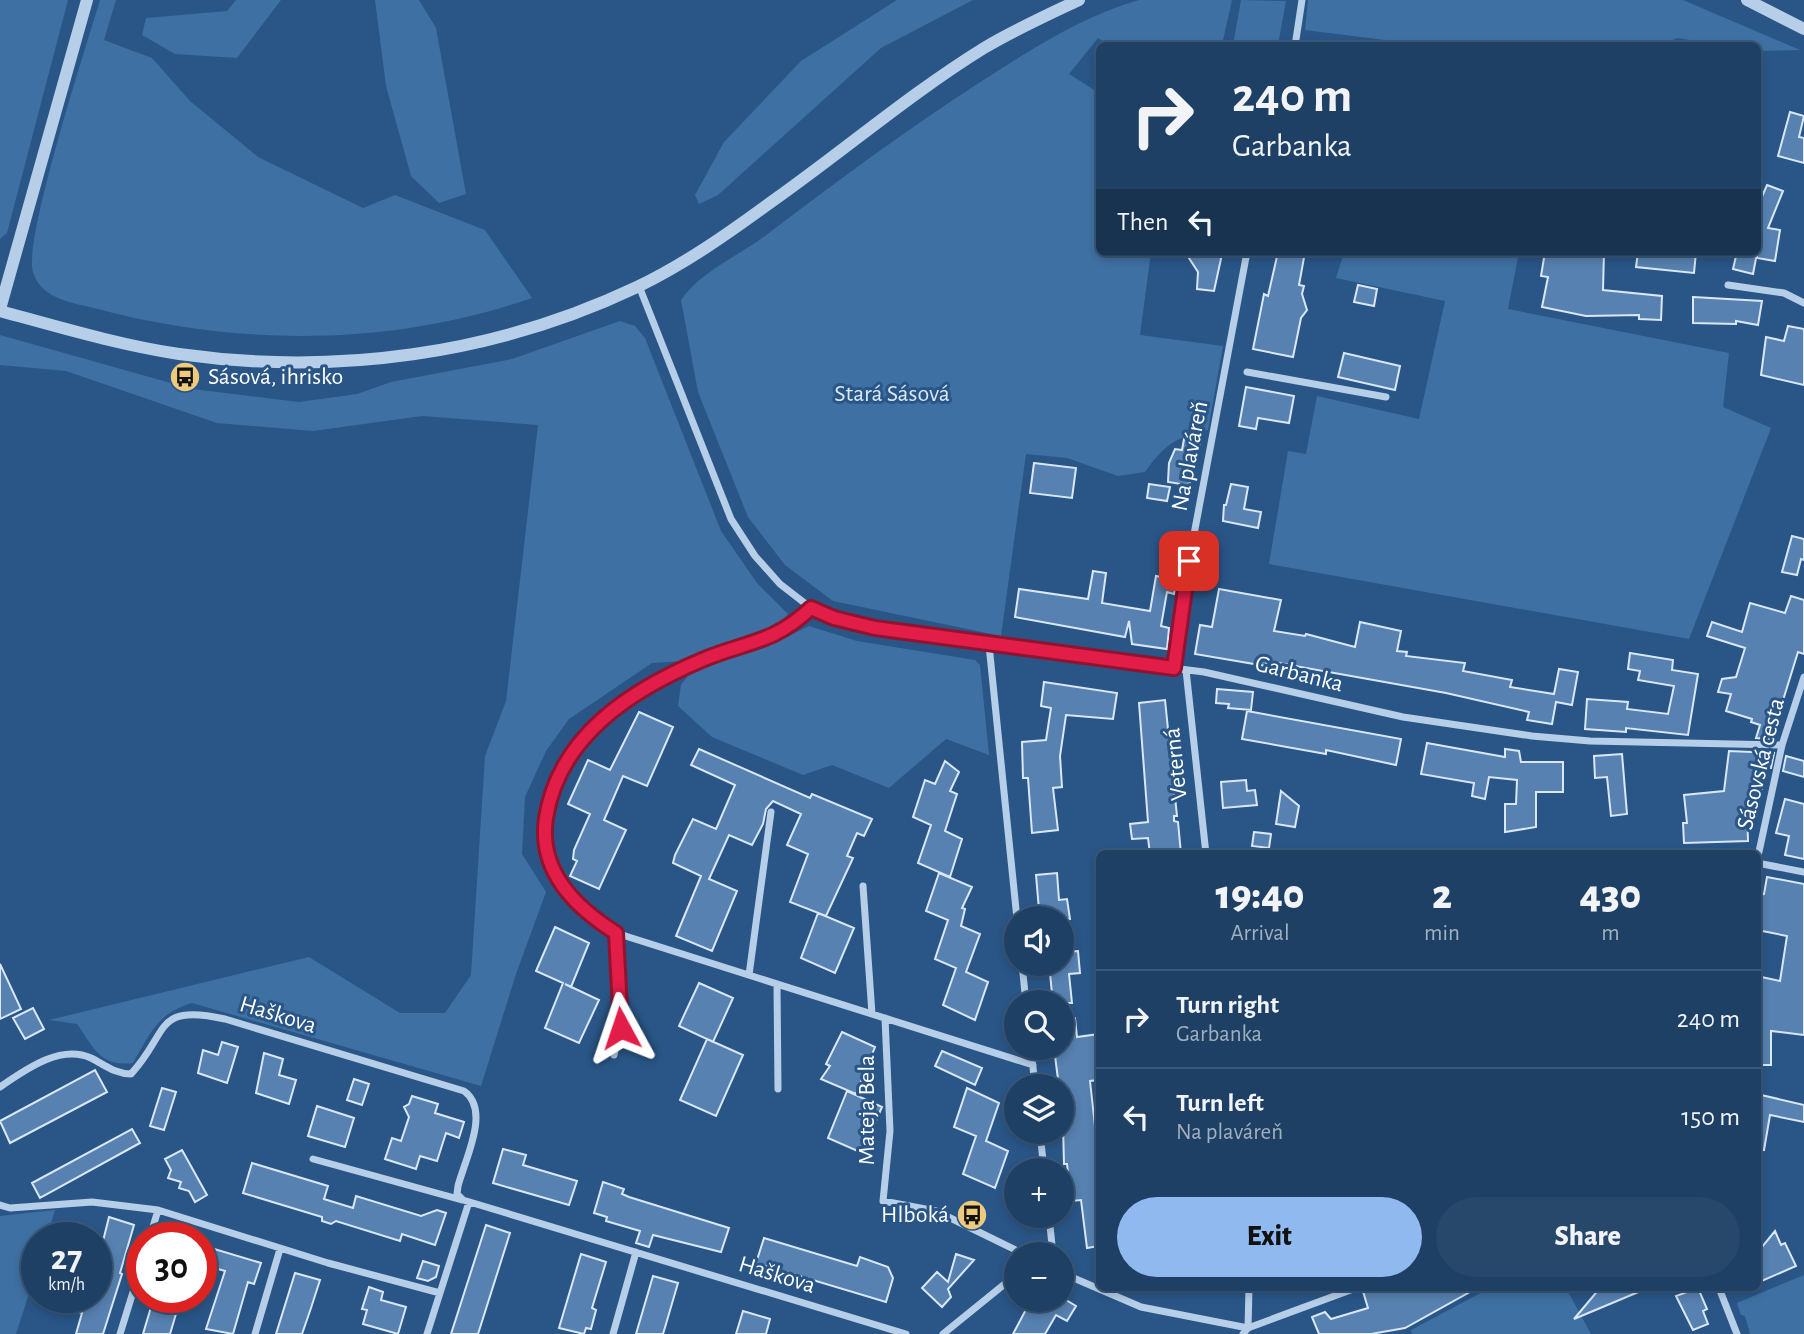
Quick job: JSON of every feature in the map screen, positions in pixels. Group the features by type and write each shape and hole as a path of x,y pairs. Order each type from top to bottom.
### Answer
{"street":[{"path":"87,0 0,310 106,339 176,353 275,362 335,362 389,358 475,344 589,308 639,286 737,226 985,47 1079,0"},
{"path":"1296,42 1302,0"},
{"path":"1747,0 1804,29"},
{"name":"Na plaváreň","path":"1174,668 1189,561 1246,256"},
{"path":"1728,285 1784,293 1804,303"},
{"name":"Garbanka","path":"639,286 732,519 755,556 780,584 811,608 834,618 875,628 989,645 1232,677 1403,717 1532,736 1603,742 1782,745"},
{"path":"1247,372 1387,397"},
{"name":"Mateja Bela","path":"811,608 774,637 703,659 657,682 630,698 586,733 555,780 548,802 546,848 555,875 571,898 592,918 616,933 1033,1065"},
{"path":"989,645 1016,906"},
{"name":"Veterná","path":"1185,670 1206,850"},
{"name":"Sásovská cesta","path":"1760,850 1782,745 1804,677"},
{"path":"749,975 771,812"},
{"path":"1761,863 1804,872"},
{"path":"863,886 872,1014"},
{"path":"614,1055 621,1012 617,992 616,933"},
{"path":"777,984 778,1089"},
{"name":"Haškova","path":"0,1087 57,1055 71,1052 120,1074 131,1074 170,1019 183,1014 199,1013 225,1019 464,1091 472,1097 478,1115 457,1194 466,1201"},
{"name":"Mateja Bela","path":"885,1018 890,1130 883,1201 936,1211 1004,1244"},
{"path":"1032,1060 1034,1074"},
{"name":"Haškova","path":"313,1158 466,1201 906,1334"},
{"name":"Haškova","path":"427,1334 466,1201"},
{"path":"0,1205 10,1208 92,1202 158,1210 280,1249 440,1293"},
{"path":"154,1222 158,1210"},
{"path":"256,1334 280,1249"},
{"path":"613,1334 636,1252"},
{"path":"1074,1278 1096,1288"},
{"path":"943,1334 1004,1285"},
{"path":"1104,1291 1141,1307 1246,1331 1348,1291"},
{"path":"1246,1331 1250,1291"},
{"path":"1719,1291 1737,1334"},
{"path":"120,1334 127,1313"}],"green space":[{"path":"0,0 68,0 7,233 0,239"},
{"path":"100,0 116,0 104,40 152,58 190,101 258,157 363,208 395,195 485,230 532,298 480,314 371,333 261,335 151,321 69,302 43,289 33,272 32,253 37,222 58,140"},
{"path":"236,0 281,0 237,58 175,54 142,35 146,18 227,11"},
{"path":"375,0 419,0 436,28 466,194 439,203 411,176 386,86"},
{"path":"897,0 973,0 881,48 718,195 699,204 695,195 724,142 801,61"},
{"name":"Stará Sásová","path":"1139,0 1232,0 1223,42 1104,42 1098,38 1069,74 1096,91 1096,256 1150,256 1140,335 1223,346 1208,430 1179,439 1158,455 1145,472 1118,476 1067,458 1026,454 1001,636 833,601 785,565 748,517 698,392 681,300 698,281 765,236 954,99 1058,34"},
{"path":"1241,0 1286,1 1279,42 1234,42"},
{"path":"1308,0 1683,0 1800,50 1761,51 1761,42 1700,42 1678,38 1667,42 1401,42 1305,30"},
{"path":"1343,256 1518,256 1508,309 1729,353 1723,407 1771,428 1689,639 1269,564 1288,451 1306,454 1317,396 1419,419 1445,301 1336,278"},
{"path":"620,321 635,326 645,338 721,531 757,583 788,614 778,627 767,633 706,651 685,661 652,663 569,719 546,751 525,797 522,854 546,892 516,974 481,1086 192,1003 180,1007 162,1019 133,1063 105,1059 93,1048 77,1024 49,1020 309,957 400,1013 445,1013 471,975 485,756 506,701 538,425 422,416 313,431 217,423 66,371 0,365 0,335 192,389 299,402 357,394 391,382 512,359"},
{"path":"809,626 857,641 975,660 980,665 989,755 946,739 889,788 832,765 803,775 712,737 678,706 681,685 691,672 778,641"},
{"path":"55,1210 51,1222 21,1222 23,1313 16,1334 0,1334 0,1216"},
{"path":"1804,1275 1804,1334 1750,1334 1745,1316 1741,1315 1737,1303"},
{"path":"1484,1291 1568,1291 1591,1334 1412,1334 1411,1330"}],"building":[{"path":"1790,112 1804,116 1799,137 1804,138 1804,163 1778,156"},
{"path":"1767,185 1783,191 1768,228 1780,230 1775,261 1757,258 1761,256 1761,199"},
{"path":"1188,256 1222,256 1214,291 1197,289 1198,272"},
{"path":"1277,256 1304,256 1299,285 1304,286 1302,294 1307,310 1301,318 1293,357 1253,349 1264,294 1268,296"},
{"path":"1544,256 1604,256 1603,290 1662,296 1661,320 1639,319 1639,315 1586,316 1542,307 1548,277 1541,276"},
{"path":"1637,256 1696,256 1694,273 1636,267"},
{"path":"1736,256 1756,256 1753,274 1733,269"},
{"path":"1358,285 1377,289 1374,306 1354,302"},
{"path":"1693,297 1762,301 1758,325 1736,321 1736,324 1693,323"},
{"path":"1788,326 1804,329 1804,385 1761,375 1766,337 1784,341"},
{"path":"1344,353 1400,366 1395,390 1338,377"},
{"path":"1246,387 1294,396 1289,423 1258,418 1256,429 1239,426"},
{"path":"1202,436 1190,483 1187,485 1168,482 1169,463 1175,449 1182,450 1184,439"},
{"path":"1034,463 1076,468 1072,498 1030,493"},
{"path":"1149,484 1170,487 1167,501 1147,498"},
{"path":"1231,484 1248,487 1244,509 1261,512 1258,528 1223,521 1224,505"},
{"path":"1792,536 1804,539 1804,560 1801,559 1797,575 1782,572"},
{"path":"1093,571 1106,573 1102,603 1150,611 1156,576 1177,580 1174,594 1167,592 1161,626 1169,628 1167,649 1132,644 1129,621 1125,637 1015,617 1019,589 1088,599"},
{"path":"1219,589 1281,600 1274,631 1306,634 1355,647 1360,622 1401,631 1397,651 1407,652 1406,656 1465,663 1463,671 1512,680 1510,687 1554,694 1559,669 1578,672 1572,705 1556,702 1552,724 1527,720 1529,712 1446,693 1267,661 1266,666 1195,654 1200,625 1212,627"},
{"path":"1791,596 1804,600 1804,654 1798,652 1771,739 1756,738 1760,725 1751,722 1752,719 1726,711 1731,694 1718,692 1722,679 1736,677 1745,648 1707,636 1712,622 1742,632 1750,603 1785,613"},
{"path":"1630,653 1673,660 1672,670 1698,674 1688,735 1626,728 1626,732 1585,729 1587,699 1628,702 1627,709 1668,714 1674,686 1638,680 1640,671 1628,669"},
{"path":"1044,682 1117,693 1113,719 1066,715 1060,756 1062,787 1053,788 1058,830 1032,833 1028,778 1023,778 1022,742 1046,740 1051,708 1041,706"},
{"path":"1217,689 1253,692 1251,710 1228,708 1229,704 1216,703"},
{"path":"1165,700 1177,816 1174,816 1174,821 1178,822 1181,850 1150,850 1148,838 1132,839 1130,824 1148,822 1139,703"},
{"path":"1247,711 1401,739 1396,765 1326,750 1326,754 1242,739"},
{"path":"639,712 673,727 647,786 623,776 604,820 626,830 599,889 570,876 577,861 573,859 574,850 590,814 568,804 588,760 610,770"},
{"path":"1427,743 1505,757 1505,749 1519,751 1521,762 1563,762 1563,792 1536,792 1536,827 1505,832 1505,804 1516,804 1517,780 1489,777 1485,799 1472,796 1474,783 1421,774"},
{"path":"699,749 810,798 812,794 872,819 864,836 857,833 847,856 853,858 826,916 790,902 808,854 787,845 801,814 773,801 766,809 763,824 752,845 729,835 709,879 737,891 712,951 676,936 701,876 673,863 675,855 693,819 716,829 735,785 691,765"},
{"path":"1729,751 1774,753 1771,768 1764,768 1762,789 1756,790 1756,802 1747,803 1748,841 1684,843 1683,823 1687,823 1684,795 1724,791"},
{"path":"1622,754 1627,814 1611,816 1607,777 1595,778 1594,756"},
{"path":"1786,756 1804,761 1804,777 1783,771"},
{"path":"945,761 959,772 950,791 957,794 945,831 962,839 950,877 918,863 931,825 913,817 925,780 935,784"},
{"path":"1246,780 1247,791 1255,790 1257,805 1223,808 1221,782"},
{"path":"1281,791 1299,806 1295,827 1276,824"},
{"path":"1785,799 1804,804 1804,859 1785,855 1789,836 1776,833"},
{"path":"1254,832 1271,834 1269,848 1252,846"},
{"path":"939,873 972,887 962,908 965,909 961,926 980,934 966,972 988,982 975,1020 943,1005 956,968 935,959 948,920 926,911"},
{"path":"1057,873 1059,900 1067,899 1068,906 1039,906 1036,875"},
{"path":"1767,877 1804,884 1804,1035 1771,1031 1771,1065 1761,1065 1761,977 1780,981 1787,936 1761,931 1761,895 1764,894"},
{"path":"818,913 854,928 835,973 801,958"},
{"path":"555,927 589,943 571,987 599,1000 579,1043 545,1028 563,983 536,971"},
{"path":"1074,951 1078,951 1080,973 1074,974"},
{"path":"0,964 21,1009 0,1019"},
{"path":"1050,976 1069,976 1071,990 1052,990"},
{"path":"699,983 733,998 713,1042 679,1026"},
{"path":"33,1008 44,1029 25,1039 13,1018"},
{"path":"1075,1018 1077,1037 1096,1034 1096,1080 1090,1081 1096,1126 1096,1246 1087,1248 1081,1200 1074,1201 1074,1158 1064,1158 1063,1144 1074,1144 1074,1074 1057,1074 1056,1060 1074,1060"},
{"path":"842,1032 875,1047 856,1094 821,1079 830,1066 826,1064"},
{"path":"707,1039 743,1055 716,1116 680,1100"},
{"path":"222,1042 238,1047 227,1083 198,1073 203,1050 218,1055"},
{"path":"942,1051 982,1068 975,1085 935,1066"},
{"path":"264,1053 283,1059 279,1075 296,1080 289,1104 256,1093"},
{"path":"95,1070 107,1092 10,1143 0,1121"},
{"path":"354,1079 369,1084 362,1105 347,1100"},
{"path":"162,1088 176,1092 164,1130 150,1126"},
{"path":"967,1088 999,1103 986,1141 1008,1151 995,1188 963,1174 976,1136 954,1127"},
{"path":"847,1091 882,1107 862,1153 828,1138"},
{"path":"1761,1095 1804,1105 1804,1122 1770,1115 1764,1150 1761,1150"},
{"path":"412,1096 438,1104 435,1113 464,1122 459,1138 446,1133 437,1161 420,1156 416,1169 385,1159 392,1138 401,1141 409,1117 404,1107 409,1104"},
{"path":"317,1106 354,1118 345,1147 308,1136"},
{"path":"132,1129 140,1143 40,1198 32,1183"},
{"path":"503,1149 526,1155 523,1165 577,1181 569,1205 493,1183"},
{"path":"182,1150 207,1195 195,1202 189,1191 179,1188 181,1182 168,1178 171,1170 165,1159"},
{"path":"252,1163 328,1186 324,1199 353,1208 356,1196 421,1216 437,1210 446,1213 435,1245 402,1234 400,1241 336,1221 331,1224 322,1221 322,1217 243,1193"},
{"path":"603,1182 624,1189 622,1194 629,1197 729,1228 721,1252 653,1235 649,1247 636,1243 640,1231 606,1221 607,1217 594,1213"},
{"path":"109,1217 126,1222 126,1252 112,1306 112,1222 108,1222"},
{"path":"486,1225 510,1233 478,1334 451,1334"},
{"path":"1775,1231 1781,1245 1785,1243 1796,1266 1761,1281 1761,1248"},
{"path":"764,1238 857,1266 860,1257 888,1267 893,1278 886,1302 756,1263"},
{"path":"217,1250 261,1263 254,1284 248,1282 233,1334 206,1329 211,1313 217,1313 217,1295 225,1271 217,1269"},
{"path":"581,1254 606,1262 592,1308 596,1310 591,1329 586,1328 584,1334 559,1328"},
{"path":"956,1254 974,1260 948,1289 951,1297 942,1307 922,1288 937,1272 948,1282"},
{"path":"423,1261 439,1266 436,1277 428,1281 417,1278"},
{"path":"295,1273 320,1280 302,1334 276,1334"},
{"path":"653,1276 678,1283 666,1324 663,1334 636,1334"},
{"path":"369,1287 383,1292 381,1300 406,1307 398,1334 363,1324 367,1310 362,1309"},
{"path":"1363,1291 1472,1291 1405,1328 1371,1334 1319,1334 1312,1317 1325,1312 1331,1319 1368,1308"},
{"path":"1597,1291 1641,1291 1574,1319"},
{"path":"1699,1291 1707,1309 1703,1311 1708,1324 1693,1330 1676,1296"},
{"path":"743,1311 770,1319 766,1334 736,1334"},
{"path":"1025,1312 1072,1312 1067,1321 1056,1315 1045,1334 1013,1334"},
{"path":"82,1313 110,1313 103,1334 76,1334"},
{"path":"149,1313 176,1313 170,1334 143,1334"}],"place":[{"name":"Sásová, ihrisko","path":"185,377"},
{"name":"Hlboká","path":"972,1215"}],"route":[{"path":"621,1028 617,992 616,933 592,918 571,898 555,875 546,848 548,802 555,780 569,754 586,733 607,715 657,682 703,659 774,637 794,624 811,608 834,618 875,628 1174,668 1189,561"}]}
